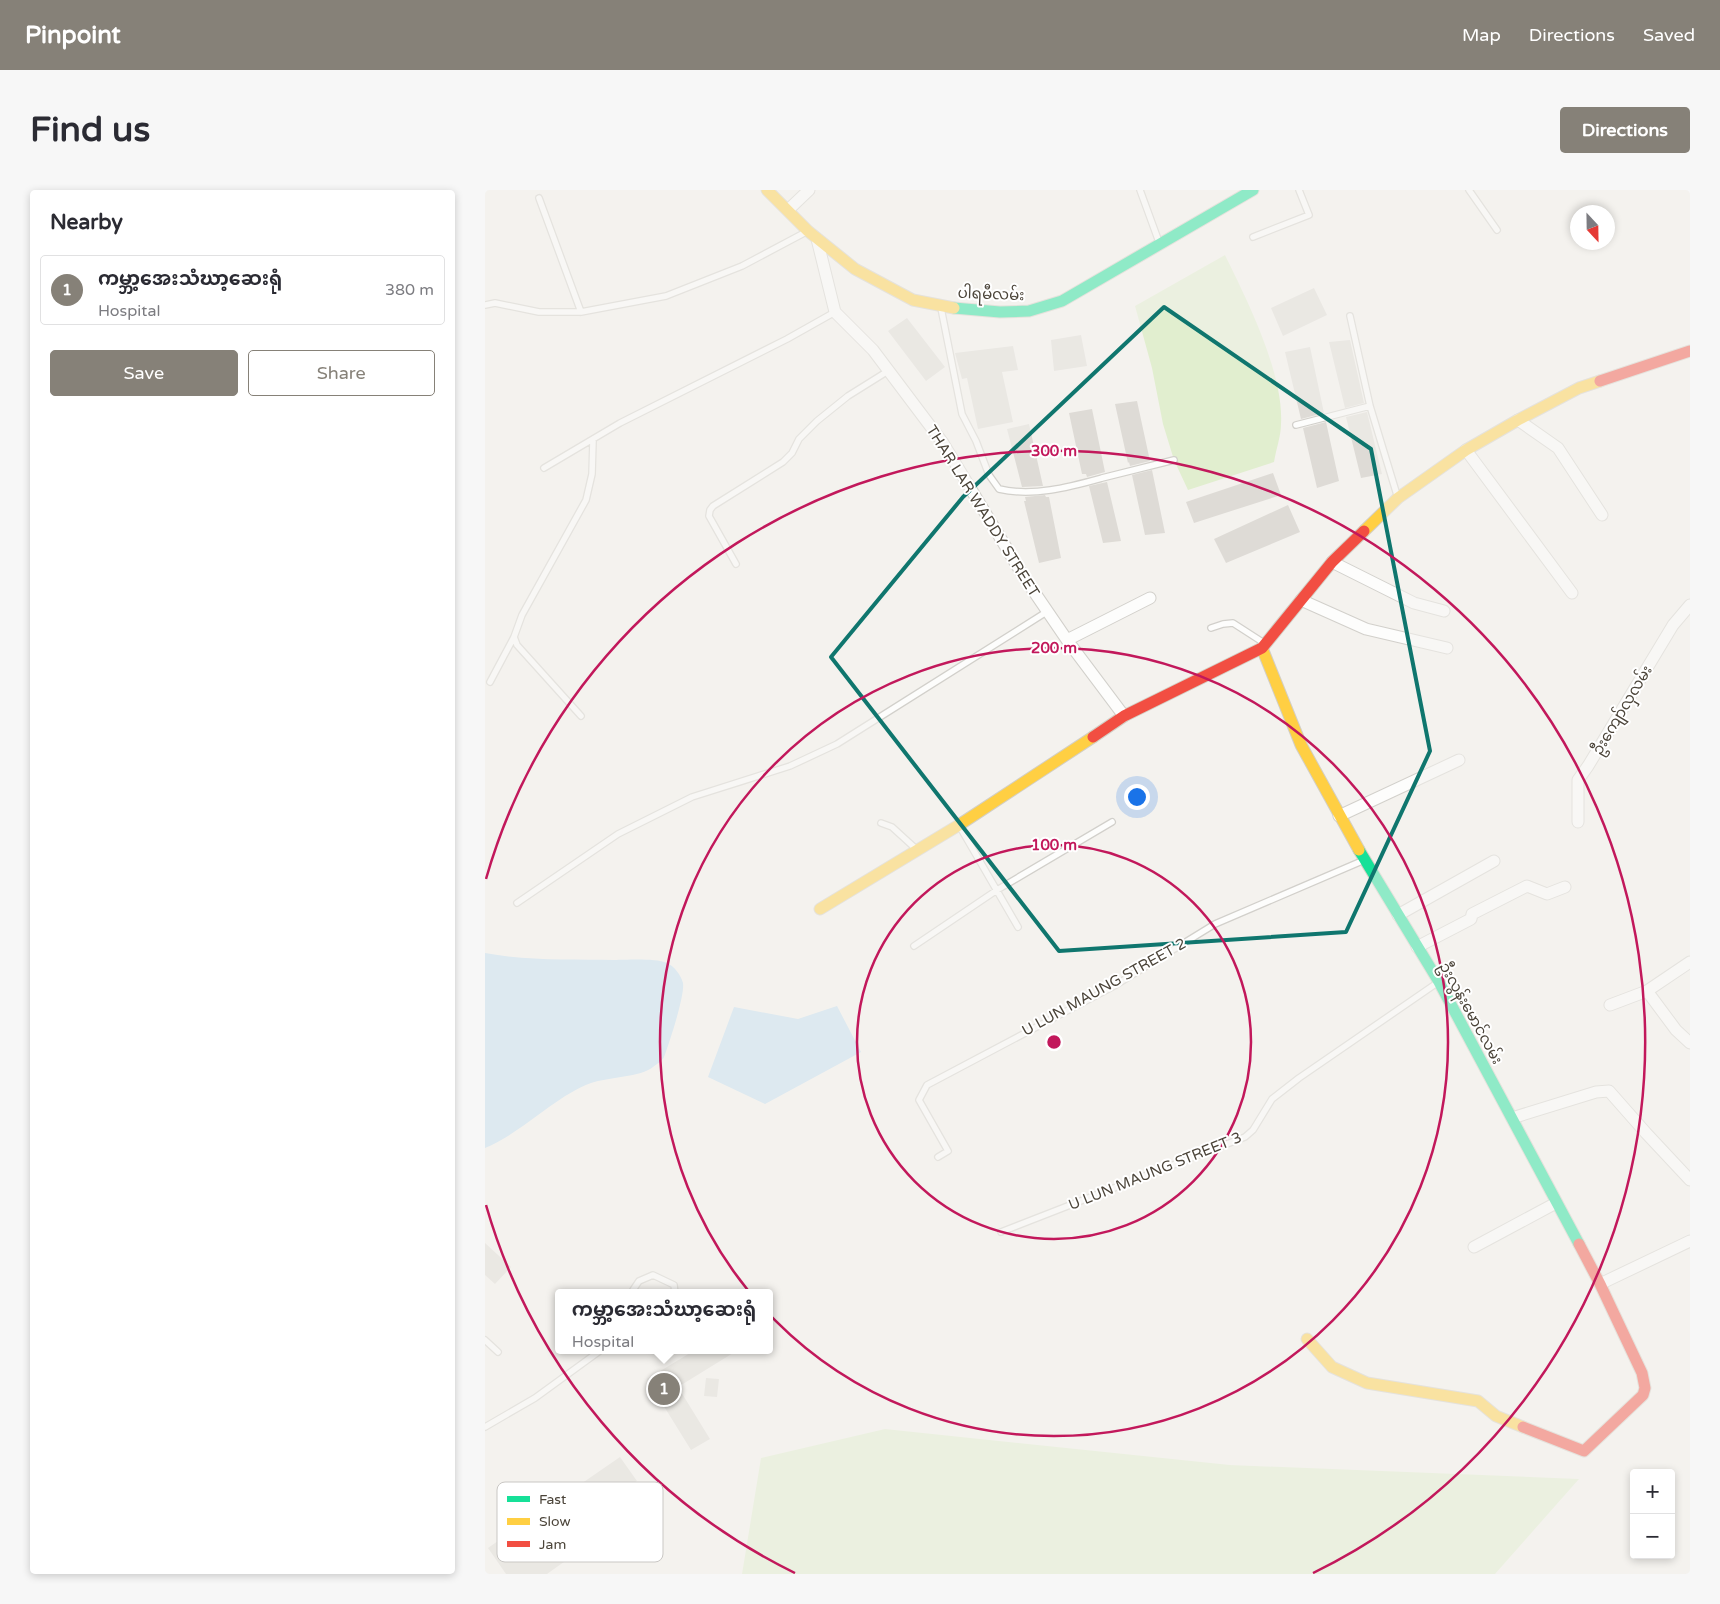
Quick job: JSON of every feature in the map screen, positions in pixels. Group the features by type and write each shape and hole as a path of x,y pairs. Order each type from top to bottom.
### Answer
{"street":[{"name":"ပါရမီလမ်း","path":"767,190 813,234 855,269 913,300 963,310 1000,312 1029,311 1062,301 1251,190"},
{"path":"788,210 809,190"},
{"path":"813,234 835,312"},
{"name":"THAR LAR WADDY STREET","path":"835,312 873,350 943,443 1024,577 1067,640 1124,716"},
{"path":"820,909 959,825 1124,716 1264,646 1332,562 1398,498 1466,450 1579,388 1690,351"},
{"path":"1518,420 1558,448 1602,515"},
{"path":"1466,450 1572,593"},
{"path":"1332,562 1414,603 1444,611"},
{"path":"1067,640 1150,598"},
{"path":"1301,600 1366,629 1447,648"},
{"name":"ဦးကျော်လှလမ်း","path":"1578,822 1578,780 1673,625 1690,605"},
{"name":"ဦးလွန်းမောင်လမ်း","path":"1264,646 1301,745 1363,860 1439,982 1600,1284 1642,1372 1645,1388 1643,1395 1584,1452 1496,1416 1478,1401 1367,1384 1332,1367 1307,1338"},
{"path":"1339,816 1459,760"},
{"path":"1398,916 1495,861"},
{"path":"1417,947 1471,919 1472,914 1527,886 1547,894 1565,887"},
{"path":"1610,1005 1647,991 1690,962"},
{"path":"1647,991 1676,1030 1690,1043"},
{"path":"1511,1118 1596,1092 1609,1091 1690,1180"},
{"path":"1474,1247 1556,1203"},
{"path":"1600,1284 1690,1241"}],"lane":[{"path":"1140,190 1160,244"},
{"path":"1253,237 1309,215 1299,190"},
{"path":"1469,190 1497,230"},
{"path":"539,198 581,312"},
{"path":"485,305 495,303 539,312 581,312 666,296 742,266 813,234"},
{"path":"941,306 962,414 976,441 989,475 999,489 1023,493 1042,491 1075,485 1174,460"},
{"path":"544,468 620,424 787,339 835,312"},
{"path":"1350,316 1370,406 1398,498"},
{"path":"737,564 709,516 713,506 783,462 792,454 799,439 817,421 848,396 888,370"},
{"path":"1296,425 1370,406"},
{"path":"490,682 514,637 522,615 586,500 592,474 593,441"},
{"path":"517,903 618,834 692,797 791,766 837,744 1047,611"},
{"path":"1211,628 1233,623 1264,646"},
{"path":"514,637 517,645 581,716"},
{"path":"914,946 997,890 1112,822"},
{"path":"881,823 891,827 917,850"},
{"path":"959,825 1018,926"},
{"name":"U LUN MAUNG STREET 2","path":"939,1157 948,1151 919,1100 927,1086 1113,986 1215,924 1363,860"},
{"name":"U LUN MAUNG STREET 3","path":"1001,1232 1245,1137 1253,1130 1272,1099 1292,1083 1439,982"},
{"path":"634,1289 639,1281 653,1275 674,1285 674,1289"},
{"path":"485,1340 497,1352"},
{"path":"485,1427 535,1398 596,1354"}],"highlighted area":[{"path":"1164,307 1371,449 1430,751 1346,932 1059,951 831,657 963,497"}],"green space":[{"path":"1225,255 1253,315 1277,382 1280,404 1280,433 1274,462 1188,490 1174,460 1163,424 1152,368 1135,306"},
{"path":"885,1429 1230,1465 1579,1479 1495,1574 742,1574 761,1458"}],"water":[{"path":"485,953 533,958 648,960 662,961 670,964 681,977 683,989 676,1020 664,1057 648,1070 641,1073 598,1081 578,1089 551,1105 512,1133 485,1148"},
{"path":"837,1006 861,1052 765,1104 708,1077 734,1007 798,1019"}],"building":[{"path":"1314,288 1327,315 1283,336 1271,308"},
{"path":"907,318 945,367 926,381 888,331"},
{"path":"1081,335 1087,366 1054,371 1051,340"},
{"path":"1350,340 1364,403 1345,408 1329,342"},
{"path":"1013,346 1018,370 1002,372 1013,422 978,429 967,378 962,379 955,353"},
{"path":"1310,347 1324,413 1301,419 1285,352"},
{"path":"1137,401 1150,461 1130,466 1115,404"},
{"path":"1092,409 1105,472 1087,477 1086,474 1082,474 1069,413"},
{"path":"1367,412 1382,474 1361,478 1346,417"},
{"path":"1326,422 1339,481 1317,488 1303,428"},
{"path":"1029,424 1043,486 1022,487 1007,429"},
{"path":"1152,470 1165,533 1145,535 1132,475"},
{"path":"1273,473 1281,495 1194,523 1186,502"},
{"path":"1107,482 1121,541 1103,543 1089,486"},
{"path":"1045,495 1049,497 1061,558 1039,563 1024,501 1026,501 1025,497"},
{"path":"1288,505 1300,532 1226,563 1214,539"},
{"path":"485,1243 511,1267 495,1284 485,1275"},
{"path":"688,1354 732,1354 678,1387 710,1439 691,1450 647,1379"},
{"path":"706,1378 719,1379 717,1397 704,1396"},
{"path":"620,1457 637,1481 636,1482 584,1482"},
{"path":"497,1542 497,1561 488,1548"},
{"path":"498,1562 564,1562 547,1574 506,1574"}],"traffic: fast":[{"path":"954,308 1000,312 1029,311 1062,301 1253,190"},
{"path":"1359,850 1439,982 1579,1244"}],"traffic: slow":[{"path":"767,190 808,231 855,269 913,300 954,308"},
{"path":"1364,531 1398,498 1466,450 1579,388 1600,381"},
{"path":"1262,648 1301,745 1359,850"},
{"path":"820,909 959,825 1093,737"},
{"path":"1307,1339 1332,1367 1367,1383 1478,1401 1496,1416 1523,1427"}],"traffic: jam":[{"path":"1600,381 1690,351"},
{"path":"1093,737 1124,716 1262,648 1332,562 1364,531"},
{"path":"1523,1427 1584,1451 1643,1395 1645,1388 1642,1373 1579,1244"}],"place":[{"name":"ကမ္ဘာ့အေးသံဃာ့ဆေးရုံ","path":"664,1389"}]}
